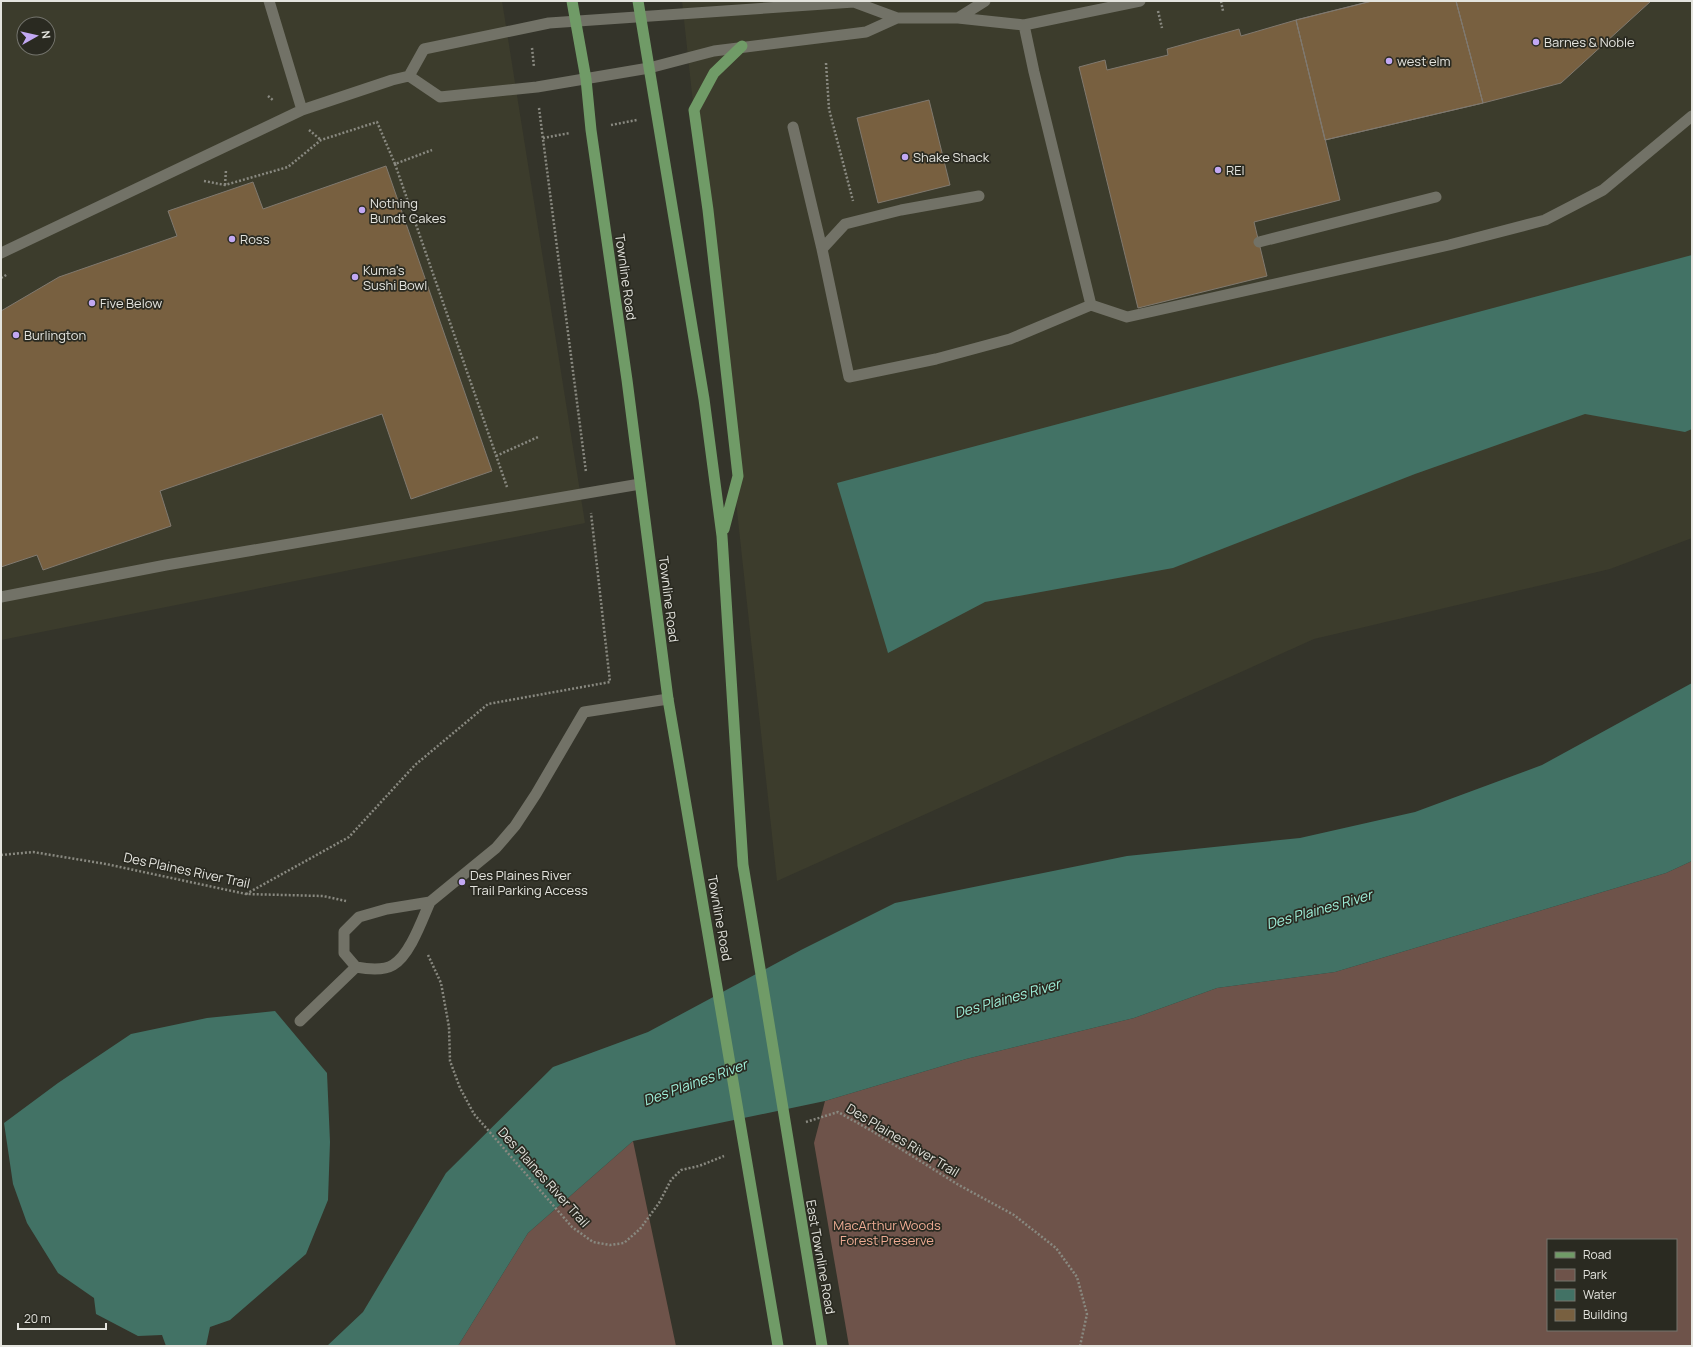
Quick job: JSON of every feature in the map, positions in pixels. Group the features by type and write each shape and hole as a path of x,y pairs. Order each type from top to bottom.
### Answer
{"main road":[{"name":"Townline Road","path":"572,1 586,79 591,130 627,380 668,699 778,1346"},
{"path":"638,1 704,399 722,536"},
{"path":"722,536 738,476 708,210 694,110 714,73 742,46"},
{"name":"East Townline Road","path":"722,536 743,865 792,1173 822,1346"}],"lane":[{"path":"269,1 302,110"},
{"path":"958,18 985,1"},
{"path":"409,76 424,49 549,23 854,2 897,18 958,18 1024,25 1140,1"},
{"path":"1,254 302,110 392,80 409,76 440,97 537,87 649,68 714,51 742,46 866,32 897,18"},
{"path":"1024,25 1034,72 1091,305"},
{"path":"793,127 822,249 849,377 936,358 1010,339 1091,305 1127,317 1449,245 1545,220 1602,190 1692,116"},
{"path":"822,249 845,224 901,210 979,196"},
{"path":"1259,242 1436,197"},
{"path":"1,597 166,565 640,484"},
{"path":"430,902 387,909 358,917 344,932 344,953 356,967 374,969 393,966 407,950 414,939 430,902 496,848 515,826 536,794 584,712 668,699"},
{"path":"300,1020 356,967"}],"path":[{"path":"1221,1 1223,11"},
{"path":"1157,8 1162,28"},
{"path":"826,63 829,109 855,207"},
{"path":"198,184 205,180 224,185 288,167 321,140 377,122 395,164 514,505"},
{"path":"246,894 349,837 415,765 488,704 610,682 589,493 543,138"},
{"path":"395,164 432,150"},
{"path":"1,278 15,271"},
{"path":"496,456 538,437"},
{"name":"Des Plaines River Trail","path":"1,855 33,852 106,864 246,894 324,896 352,902"},
{"name":"Des Plaines River Trail","path":"414,939 430,957 441,983 449,1027 450,1061 460,1088 474,1114 572,1227 593,1242 610,1244 624,1242 640,1229 659,1203 671,1180 682,1170 699,1166 728,1154"},
{"name":"Des Plaines River Trail","path":"801,1124 838,1112 872,1131 957,1184 1014,1215 1050,1243 1056,1248 1077,1277 1087,1314 1080,1346"}],"shaded area":[{"path":"1,1 502,1 585,523 1,640"},
{"path":"682,1 1692,1 1692,538 1610,569 1314,639 777,881"}],"green space":[{"name":"MacArthur Woods Forest Preserve","path":"1692,861 1692,1346 849,1346 814,1143 825,1101 966,1059 1134,1018 1217,988 1335,972 1666,873"},
{"path":"633,1141 676,1346 458,1346 528,1233"}],"water":[{"path":"1692,255 1692,429 1685,432 1585,414 1415,474 1173,568 985,602 888,653 837,483"},
{"name":"Des Plaines River","path":"1692,683 1692,861 1666,873 1335,972 1217,988 1134,1018 966,1059 825,1101 633,1141 528,1233 458,1346 327,1346 363,1312 446,1173 553,1067 648,1032 801,950 895,903 1127,856 1300,838 1415,812 1542,765"},
{"path":"275,1011 327,1073 330,1142 328,1200 306,1254 230,1320 210,1327 206,1346 166,1346 162,1335 138,1336 96,1314 94,1298 58,1273 27,1223 13,1184 4,1123 58,1083 131,1034 207,1018"}],"building":[{"name":"west elm","path":"1372,1 1456,1 1483,103 1325,140 1296,20"},
{"name":"west elm","path":"1372,1 1456,1 1483,103 1325,140 1296,20"},
{"name":"Barnes & Noble","path":"1456,1 1651,1 1561,83 1483,103"},
{"name":"REI","path":"1296,20 1340,200 1254,222 1267,276 1138,308 1079,67 1105,60 1107,70 1168,55 1167,49 1239,29 1241,36"},
{"name":"Shake Shack","path":"929,100 950,185 878,203 857,118"},
{"path":"386,166 492,471 411,499 382,414 160,491 171,526 43,570 37,555 1,567 1,311 59,277 177,236 168,211 253,182 263,209"}],"place":[{"name":"Barnes & Noble","path":"1536,42"},
{"name":"west elm","path":"1389,61"},
{"name":"Shake Shack","path":"905,157"},
{"name":"REI","path":"1218,170"},
{"name":"Nothing Bundt Cakes","path":"362,210"},
{"name":"Ross","path":"232,239"},
{"name":"Kuma's Sushi Bowl","path":"355,277"},
{"name":"Five Below","path":"92,303"},
{"name":"Burlington","path":"16,335"},
{"name":"Des Plaines River Trail Parking Access","path":"462,882"}]}
